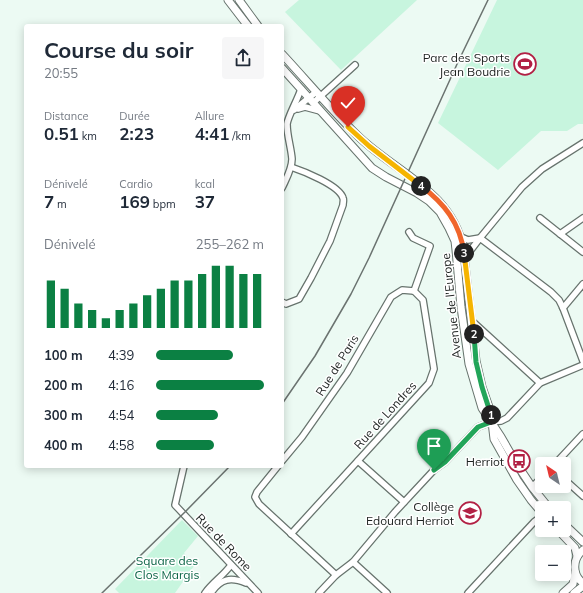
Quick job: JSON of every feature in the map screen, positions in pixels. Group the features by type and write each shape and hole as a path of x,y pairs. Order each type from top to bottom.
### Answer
{"main road":[{"path":"228,0 246,24"},
{"path":"239,0 257,24"},
{"name":"Avenue de l'Europe","path":"284,56 364,142 438,199 452,216 461,236 476,362 482,387 491,413 494,440 513,473 535,505"},
{"name":"Avenue de l'Europe","path":"284,70 372,168 424,197 433,205 445,220 452,235 456,250 461,307 469,364 482,408 501,436 516,463 543,501"},
{"path":"571,531 583,542"},
{"path":"565,537 573,546 577,556"},
{"path":"574,593 583,585 577,577 574,566 577,556 583,550"},
{"path":"564,593 573,584 575,572"}],"street":[{"path":"292,112 311,100 355,66"},
{"path":"284,183 291,167 292,159 287,124 301,89"},
{"path":"292,112 305,107 321,111"},
{"path":"464,259 522,187 542,169 583,143"},
{"path":"284,303 286,304 299,298 323,255 344,198 338,191 317,177 291,167"},
{"path":"540,218 583,252"},
{"path":"560,234 583,218"},
{"path":"409,232 413,238 430,246 414,291"},
{"path":"461,236 468,240 480,238 551,292 559,300 583,361"},
{"path":"563,308 583,284"},
{"name":"Rue de Paris","path":"284,459 302,437 347,373 391,297 402,290 414,291"},
{"name":"Rue de Londres","path":"291,534 429,383 434,369 423,300 414,291"},
{"path":"472,321 540,383"},
{"path":"320,593 336,575 353,562 373,536 404,502 478,427 507,418 540,383 583,364"},
{"path":"562,457 583,434"},
{"path":"358,461 404,502"},
{"name":"Rue de Rome","path":"184,468 175,505 258,593"},
{"path":"276,468 257,492 255,497 259,504 336,575"},
{"path":"532,487 535,484"},
{"path":"571,485 583,496"},
{"path":"468,593 535,521"},
{"path":"353,562 387,593"},
{"path":"205,593 215,580 225,573 231,566"},
{"path":"211,593 218,585 228,579 236,571"},
{"path":"228,579 237,579 248,584"}],"green space":[{"path":"299,0 417,0 341,70 285,12"},
{"name":"Parc des Sports Jean Boudrie","path":"497,0 583,0 583,124 578,124 567,131 541,131 498,170 438,123"},
{"name":"Square des Clos Margis","path":"182,520 198,536 184,553 194,566 175,593 119,593 115,589"}],"railway":[{"path":"284,401 315,356 351,294 488,0"},
{"path":"102,593 228,468"}],"place":[{"name":"Parc des Sports Jean Boudrie","path":"525,64"},
{"name":"Herriot","path":"519,461"},
{"name":"Collège Edouard Herriot","path":"470,513"}],"route":[{"path":"348,127 369,146 438,199 452,216 461,236 476,362 482,387 491,413 491,422 478,427 445,462 434,470"}]}
